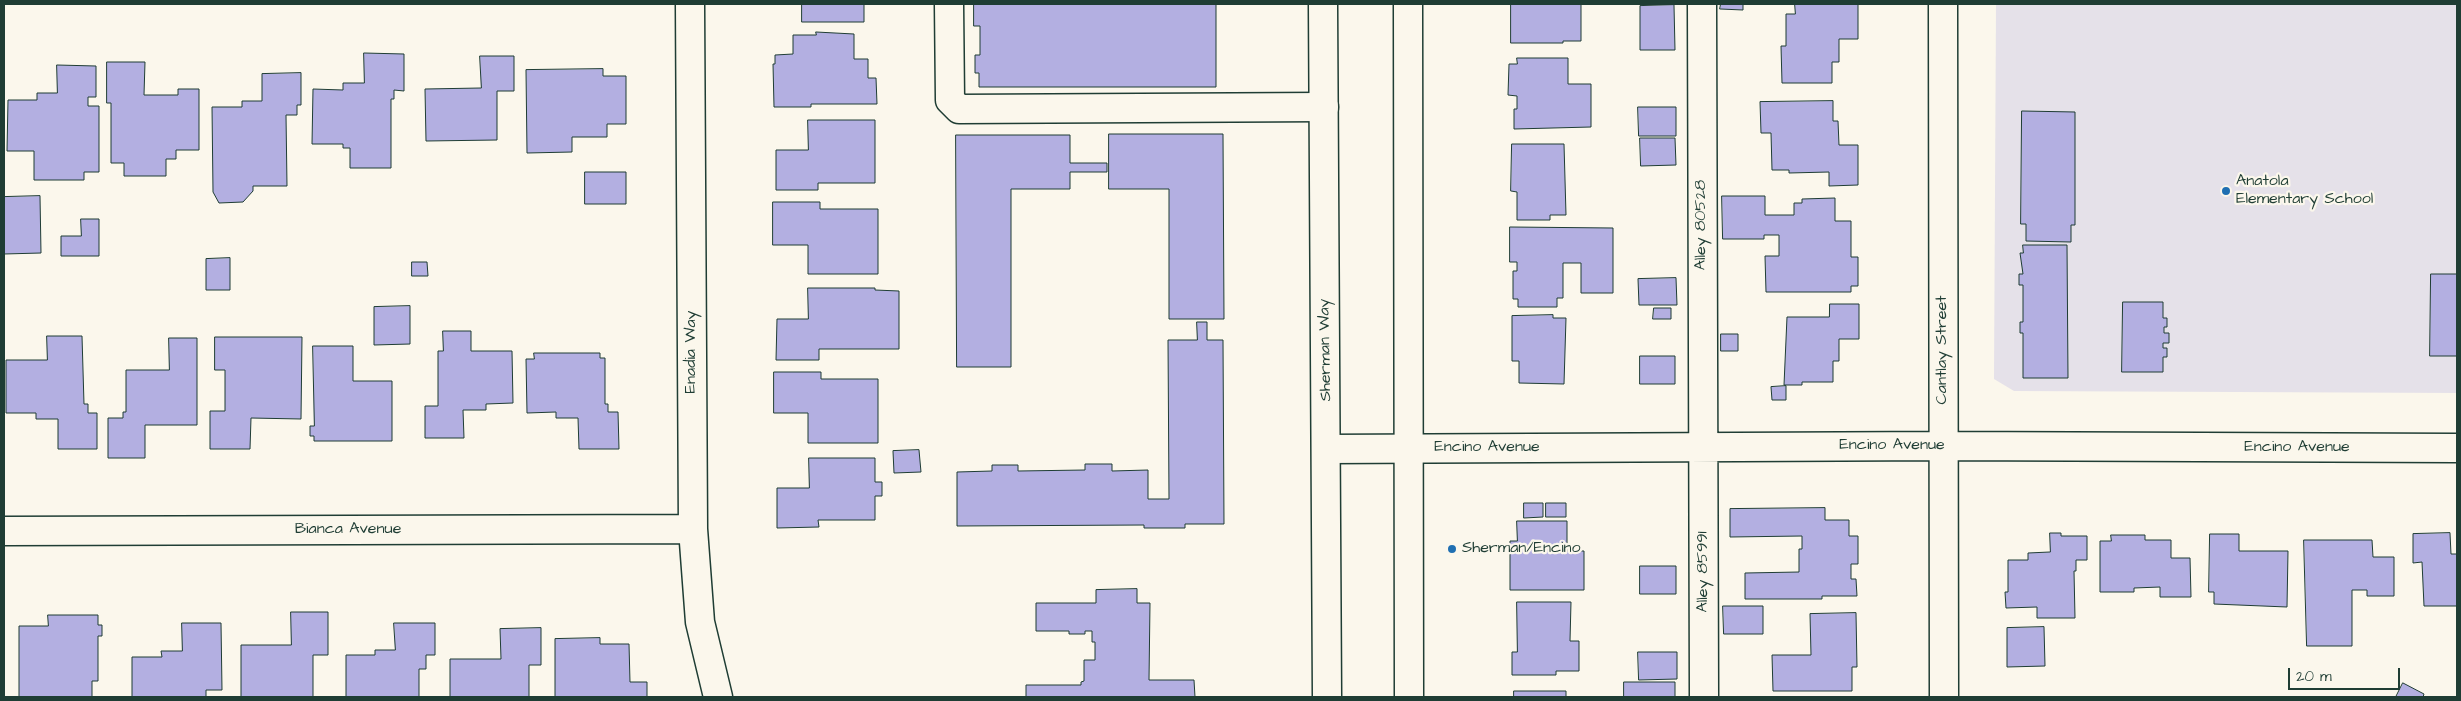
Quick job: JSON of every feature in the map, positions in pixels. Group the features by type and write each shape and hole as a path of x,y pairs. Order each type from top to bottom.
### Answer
{"street":[{"name":"Enadia Way","path":"690,4 693,529 700,622 718,697"},
{"path":"949,4 950,100 959,109 1324,107"},
{"name":"Sherman Way","path":"1324,4 1327,697"},
{"path":"1408,4 1409,697"},
{"name":"Alley 80528","path":"1702,4 1704,447"},
{"name":"Cantlay Street","path":"1942,4 1944,697"},
{"name":"Encino Avenue","path":"1327,449 1943,446 2457,448"},
{"name":"Alley 85991","path":"1704,447 1704,697"},
{"name":"Bianca Avenue","path":"4,531 693,529"}],"shaded area":[{"name":"Anatola Elementary School","path":"1996,4 2457,4 2457,393 2014,391 1994,379"}],"building":[{"path":"802,4 864,4 864,22 802,22"},
{"path":"974,4 1216,4 1216,87 979,87 979,73 975,73 975,55 980,55 980,26 974,26"},
{"path":"1511,4 1581,4 1581,41 1511,43"},
{"path":"1721,4 1743,4 1743,10 1720,9"},
{"path":"1795,4 1858,4 1858,39 1839,39 1839,62 1832,62 1832,83 1782,83 1781,46 1786,46 1786,14 1795,14"},
{"path":"1674,5 1675,50 1640,50 1640,6"},
{"path":"816,32 854,34 854,59 868,59 868,78 876,78 877,104 811,104 811,107 774,107 773,64 775,64 775,55 793,54 793,35 816,35"},
{"path":"364,53 404,54 404,91 394,90 394,99 391,99 391,168 350,168 350,148 343,148 343,144 312,144 313,89 343,90 343,83 364,83"},
{"path":"480,56 514,56 514,91 497,91 497,140 426,141 425,89 481,88"},
{"path":"1517,58 1568,58 1568,84 1591,84 1591,127 1514,129 1514,109 1517,109 1517,96 1508,95 1509,64 1517,64"},
{"path":"107,62 145,62 144,95 178,95 178,89 199,89 199,150 176,150 176,159 166,159 166,176 124,176 124,163 111,163 111,103 107,103"},
{"path":"57,65 96,66 96,97 88,97 88,106 99,106 99,172 84,172 84,180 34,180 34,151 7,151 8,100 37,100 37,93 57,93"},
{"path":"603,69 603,76 626,76 626,124 607,124 607,137 572,137 572,152 527,153 526,70"},
{"path":"301,73 301,105 297,105 297,115 286,115 287,186 253,186 253,191 243,202 219,203 213,192 212,107 242,107 242,101 262,101 262,74"},
{"path":"1833,101 1833,121 1838,121 1839,145 1858,145 1858,185 1829,186 1829,172 1789,173 1789,170 1772,170 1771,133 1761,133 1760,102"},
{"path":"1638,107 1676,107 1676,136 1639,136"},
{"path":"2022,111 2075,112 2075,225 2071,225 2071,242 2026,241 2026,224 2021,224"},
{"path":"808,120 875,120 875,183 818,183 818,190 776,190 776,150 808,150"},
{"path":"1109,134 1223,134 1224,319 1169,319 1169,189 1109,189"},
{"path":"956,135 1070,135 1070,163 1107,163 1107,172 1070,172 1070,189 1011,189 1011,367 957,367"},
{"path":"1640,138 1675,138 1676,165 1641,166"},
{"path":"1512,144 1564,144 1566,215 1550,215 1550,220 1517,220 1517,192 1511,191"},
{"path":"585,172 626,172 626,204 585,204"},
{"path":"40,196 41,253 4,254 4,197"},
{"path":"1722,196 1765,196 1765,215 1794,215 1794,203 1802,203 1802,199 1835,198 1835,221 1851,221 1851,257 1858,257 1858,286 1851,286 1851,292 1766,292 1765,256 1779,256 1779,235 1764,235 1764,239 1723,239"},
{"path":"773,202 820,202 820,209 878,209 878,274 808,274 808,245 773,245"},
{"path":"81,219 99,219 99,256 61,256 61,236 81,236"},
{"path":"1510,227 1613,228 1613,293 1581,293 1581,263 1563,263 1563,298 1557,298 1557,307 1518,307 1518,299 1513,299 1513,271 1517,271 1517,262 1510,262"},
{"path":"2023,245 2067,245 2068,378 2023,378 2023,333 2020,333 2020,322 2023,322 2023,285 2019,285 2019,274 2023,274 2020,253 2023,253"},
{"path":"230,258 230,290 206,290 206,259"},
{"path":"412,262 427,262 428,276 412,276"},
{"path":"2431,274 2457,274 2457,356 2430,356"},
{"path":"1676,278 1677,305 1639,305 1638,279"},
{"path":"808,288 875,288 875,290 899,291 899,349 819,349 819,360 776,360 777,319 808,319"},
{"path":"2123,302 2163,302 2163,318 2167,318 2167,327 2164,327 2164,333 2169,333 2169,343 2163,343 2163,348 2167,348 2167,357 2163,357 2163,372 2122,372"},
{"path":"1830,304 1859,304 1859,339 1839,339 1839,361 1833,361 1833,382 1802,382 1802,385 1784,385 1787,317 1829,317"},
{"path":"410,306 410,344 374,345 374,307"},
{"path":"1654,308 1671,308 1671,319 1653,319"},
{"path":"1553,315 1553,318 1566,318 1564,384 1519,383 1519,361 1512,361 1512,316"},
{"path":"1197,322 1207,322 1207,340 1223,340 1224,524 1185,524 1185,528 1144,528 1144,525 957,526 957,472 992,471 992,465 1018,465 1018,471 1085,470 1085,464 1112,464 1112,471 1148,470 1148,499 1169,499 1168,340 1197,340"},
{"path":"443,331 471,331 471,351 512,351 513,403 486,404 486,410 463,410 464,438 425,438 425,406 438,406 438,351 443,351"},
{"path":"1721,334 1738,334 1738,351 1721,351"},
{"path":"47,336 82,336 84,404 88,404 88,413 97,413 97,449 58,449 58,419 36,419 36,413 6,413 6,360 47,360"},
{"path":"215,337 302,337 301,419 251,418 250,449 210,449 210,411 225,411 225,370 215,370"},
{"path":"169,338 197,338 197,425 145,425 145,458 108,458 108,418 123,418 123,412 126,412 126,370 169,370"},
{"path":"313,346 353,346 353,381 392,381 392,441 314,441 314,436 310,436 310,426 314,426"},
{"path":"534,353 600,353 600,358 605,358 605,404 608,404 608,412 618,412 619,449 579,449 578,418 556,418 556,412 527,413 526,359 534,359"},
{"path":"1640,356 1675,356 1675,384 1640,384"},
{"path":"774,372 821,372 821,379 878,379 878,443 808,443 808,413 774,413"},
{"path":"1786,386 1786,400 1772,400 1771,387"},
{"path":"919,450 921,472 894,473 893,451"},
{"path":"809,458 875,458 875,482 882,482 882,496 875,496 875,520 818,520 819,527 777,528 777,488 809,488"},
{"path":"1524,503 1543,503 1543,517 1524,518"},
{"path":"1546,503 1566,503 1566,517 1546,517"},
{"path":"1825,508 1825,520 1849,520 1849,536 1858,536 1858,564 1851,564 1851,579 1856,579 1857,596 1822,596 1822,599 1745,599 1745,573 1799,572 1799,549 1802,549 1802,536 1730,537 1730,509"},
{"path":"1517,521 1567,521 1567,551 1584,551 1584,590 1510,590 1510,541 1517,541"},
{"path":"2050,533 2061,533 2061,536 2087,536 2087,560 2076,560 2076,571 2074,571 2075,618 2037,618 2037,607 2006,608 2005,592 2008,592 2008,560 2028,560 2028,553 2050,552"},
{"path":"2450,533 2451,554 2457,554 2457,606 2424,606 2422,562 2413,563 2413,534"},
{"path":"2210,534 2239,534 2239,551 2288,551 2287,607 2214,604 2214,592 2209,592"},
{"path":"2111,535 2145,535 2145,540 2171,540 2171,558 2190,558 2191,597 2160,597 2160,587 2134,588 2134,592 2100,592 2100,541 2111,541"},
{"path":"2304,540 2372,540 2373,557 2394,557 2394,596 2367,596 2367,590 2352,590 2352,646 2307,646"},
{"path":"1640,566 1676,566 1676,594 1640,594"},
{"path":"1137,589 1137,603 1150,603 1149,680 1194,680 1195,697 1026,697 1026,685 1081,685 1081,682 1084,681 1084,660 1095,660 1095,642 1092,642 1092,631 1085,631 1085,634 1069,634 1069,631 1036,631 1036,603 1096,603 1096,590"},
{"path":"1517,602 1571,602 1570,641 1579,641 1579,671 1556,671 1556,675 1512,675 1512,652 1517,652"},
{"path":"1723,606 1763,606 1763,634 1724,634"},
{"path":"291,612 328,612 328,655 313,655 313,697 241,697 241,645 291,645"},
{"path":"1856,613 1857,667 1852,667 1852,691 1773,691 1772,655 1811,655 1810,614"},
{"path":"48,615 98,615 98,625 102,625 102,636 98,636 98,681 92,681 92,697 19,697 19,626 48,626"},
{"path":"182,623 221,623 222,690 206,690 206,697 132,697 132,657 162,657 161,651 182,651"},
{"path":"394,623 435,623 435,655 426,655 426,669 419,669 419,697 346,697 346,655 375,655 375,650 395,650"},
{"path":"2044,627 2045,666 2007,667 2007,628"},
{"path":"541,628 541,665 529,665 529,697 450,697 450,659 501,659 500,629"},
{"path":"600,638 600,644 629,644 630,682 647,682 647,697 555,697 555,639"},
{"path":"1638,652 1677,652 1677,679 1639,680"},
{"path":"1624,682 1675,682 1675,697 1624,697"},
{"path":"2403,683 2424,694 2423,697 2396,697"},
{"path":"1514,691 1566,691 1566,697 1514,697"}],"place":[{"name":"Anatola Elementary School","path":"2226,191"},
{"name":"Sherman/Encino","path":"1452,549"}]}
